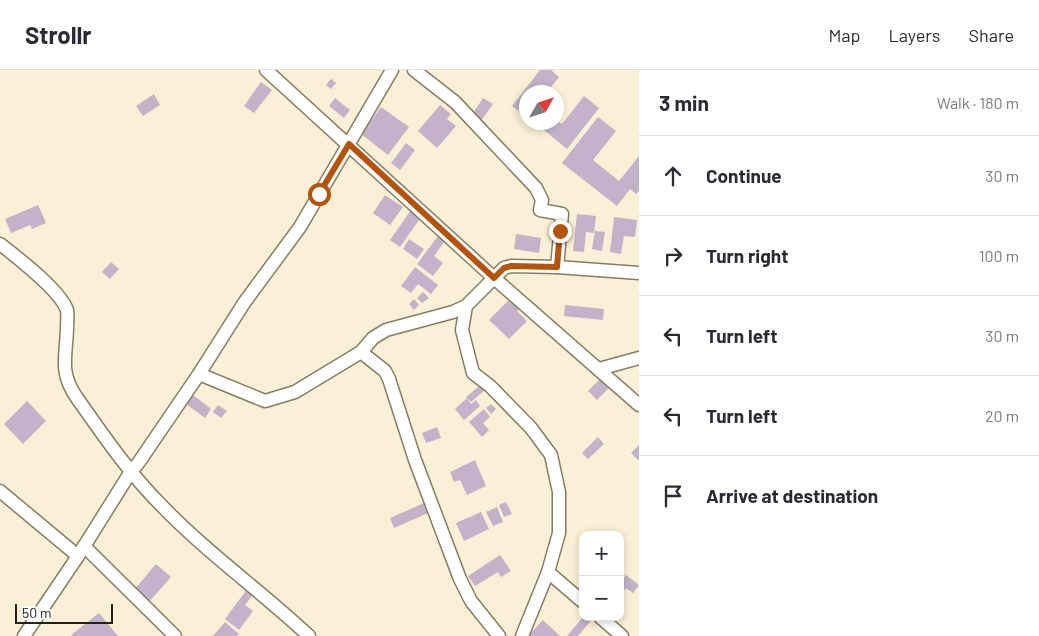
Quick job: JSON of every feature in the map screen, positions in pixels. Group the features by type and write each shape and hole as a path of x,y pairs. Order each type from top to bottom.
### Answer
{"street":[{"path":"266,70 494,278 639,405"},
{"path":"24,636 130,473 140,462 200,374 244,303 300,227 392,70"},
{"path":"414,70 455,102 536,188 542,200 540,210 562,214 557,267"},
{"path":"0,244 50,286 62,301 67,312 64,369 67,380 75,396 130,473 206,549 309,636"},
{"path":"0,255 16,257"},
{"path":"200,374 265,402 296,392 361,352 373,338 386,330 453,312 466,306 504,268 511,266 557,267 639,273"},
{"path":"466,306 462,330 473,374 490,386 531,428 551,455 559,492 560,533 548,572 522,636"},
{"path":"361,352 385,371 389,379 415,460 460,579 471,601 499,636"},
{"path":"599,369 639,358"},
{"path":"0,491 81,551 175,636"},
{"path":"548,572 579,599"},
{"path":"605,621 622,636"}],"building":[{"path":"540,70 551,70 559,77 553,85 528,85"},
{"path":"331,79 336,83 331,89 326,85"},
{"path":"261,82 272,90 254,113 244,106"},
{"path":"154,94 160,105 143,116 136,106"},
{"path":"584,96 599,108 567,149 544,130 564,130 564,121"},
{"path":"519,97 519,112 512,106"},
{"path":"335,98 350,110 344,118 329,106"},
{"path":"483,98 493,104 481,121 472,115"},
{"path":"440,105 451,114 447,119 456,126 437,148 418,131"},
{"path":"381,107 409,127 388,155 361,134"},
{"path":"598,117 616,131 593,160 619,181 639,156 639,191 636,194 630,189 617,206 562,163"},
{"path":"406,143 415,150 400,170 391,163"},
{"path":"385,195 403,207 390,225 373,213"},
{"path":"38,205 46,223 32,229 30,225 11,233 5,219"},
{"path":"411,210 421,217 400,247 390,240"},
{"path":"577,214 596,216 594,233 586,232 584,252 573,251"},
{"path":"614,217 637,220 635,237 624,236 621,254 610,252"},
{"path":"595,231 605,232 602,251 592,249"},
{"path":"516,234 541,238 539,253 514,249"},
{"path":"438,236 445,241 434,256 443,263 433,276 417,264"},
{"path":"409,239 424,249 417,259 403,249"},
{"path":"111,262 119,269 110,279 102,272"},
{"path":"415,267 438,285 431,294 418,284 411,293 401,286"},
{"path":"423,292 429,298 422,303 417,298"},
{"path":"515,298 522,305 517,311 527,321 509,339 489,320 508,301 511,303"},
{"path":"414,299 419,305 414,310 409,304"},
{"path":"565,305 604,309 603,320 564,316"},
{"path":"603,376 612,385 597,400 588,391"},
{"path":"483,383 487,388 471,402 466,397"},
{"path":"193,395 211,409 205,418 186,404"},
{"path":"467,398 471,404 476,400 480,406 464,420 455,409"},
{"path":"27,401 46,421 23,444 4,424"},
{"path":"491,404 496,409 491,414 486,408"},
{"path":"218,405 227,411 221,418 213,412"},
{"path":"484,409 490,417 483,423 489,430 482,437 469,422"},
{"path":"437,427 441,438 426,443 422,433"},
{"path":"598,437 604,444 588,459 582,453"},
{"path":"639,445 639,461 631,453"},
{"path":"475,460 486,486 467,495 460,480 454,482 450,472"},
{"path":"506,502 512,514 504,517 499,505"},
{"path":"424,503 428,513 394,528 390,518"},
{"path":"497,507 503,522 493,526 486,512"},
{"path":"481,512 489,529 464,541 456,523"},
{"path":"500,555 511,571 501,577 498,572 475,586 468,576"},
{"path":"156,564 171,577 148,603 134,590"},
{"path":"626,575 639,585 633,593 626,588 624,590 624,577"},
{"path":"248,588 254,593 245,605 253,611 239,630 225,619"},
{"path":"99,613 118,636 71,635"},
{"path":"543,620 560,636 530,636"},
{"path":"580,621 591,621 578,636 567,636"},
{"path":"225,622 239,634 237,636 213,636"}],"route":[{"path":"319,194 349,144 494,278 504,268 511,266 557,267 560,231"}]}
